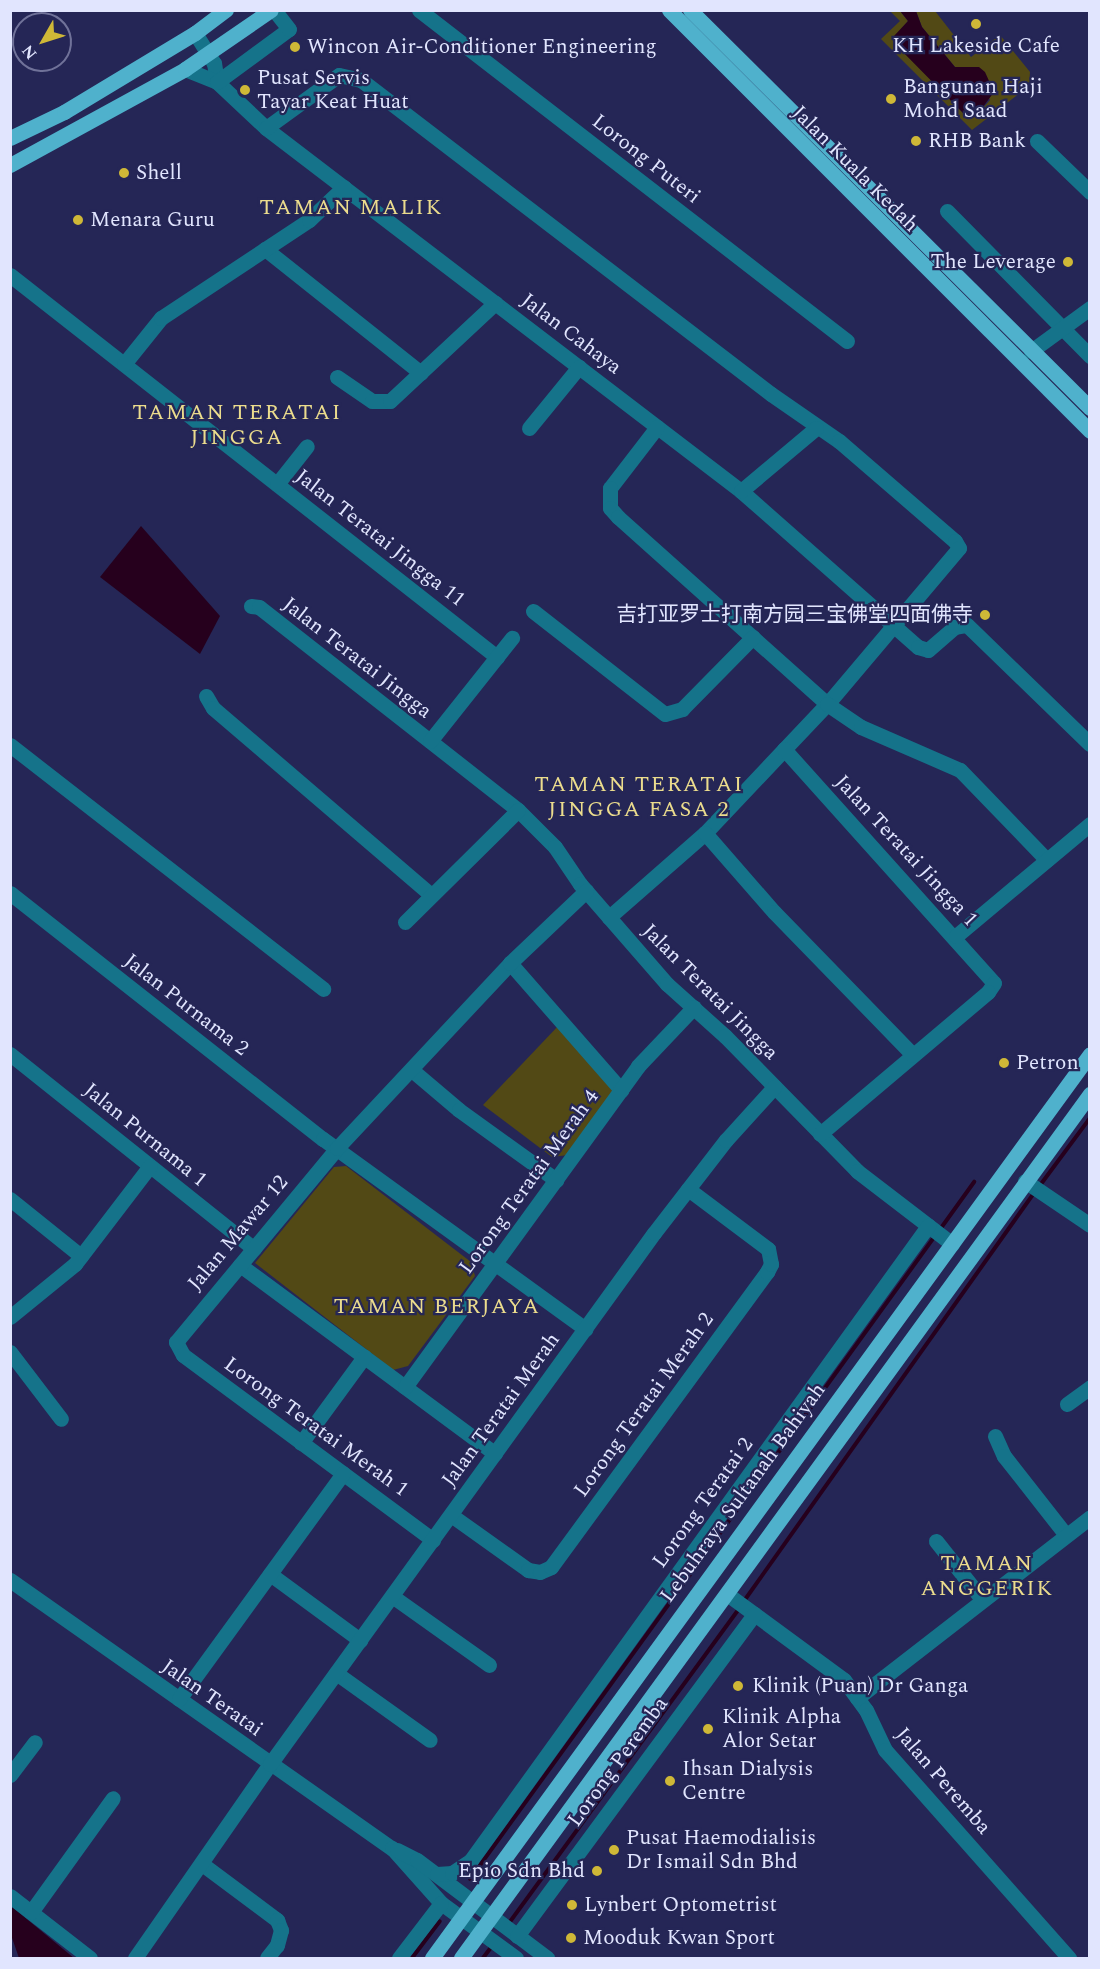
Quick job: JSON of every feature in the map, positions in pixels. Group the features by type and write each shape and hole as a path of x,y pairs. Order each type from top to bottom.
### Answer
{"main road":[{"path":"10,138 64,112 195,33 226,10"},
{"path":"10,165 185,69 272,10"},
{"name":"Jalan Kuala Kedah","path":"669,10 1089,431"},
{"name":"Jalan Kuala Kedah","path":"690,10 1089,408"},
{"name":"Lebuhraya Sultanah Bahiyah","path":"432,1959 1089,1054"},
{"path":"1008,1168 1038,1140 1089,1071"},
{"path":"461,1959 505,1927 585,1794 741,1605 1025,1181 1089,1094"}],"street":[{"path":"218,82 289,29 272,10"},
{"name":"Lorong Puteri","path":"419,10 847,341"},
{"name":"Jalan Cahaya","path":"195,33 209,54 218,82"},
{"name":"Jalan Cahaya","path":"185,69 218,82 266,128 741,491 924,650 954,627 967,625 1089,744"},
{"path":"266,128 339,75 361,80 816,428 839,441 955,541 959,548 827,704 705,833 609,917"},
{"path":"1037,141 1089,192"},
{"path":"124,364 161,318 309,220 344,187"},
{"path":"947,211 1089,356"},
{"path":"265,249 421,373"},
{"name":"Jalan Teratai Jingga 11","path":"10,275 497,657"},
{"path":"337,377 381,403 390,401 495,303"},
{"path":"1031,351 1089,308"},
{"path":"529,428 579,367"},
{"path":"657,427 610,488 610,508 827,704 861,727 960,770 1047,860"},
{"path":"741,491 816,428"},
{"path":"277,484 307,446"},
{"name":"Jalan Teratai Jingga","path":"251,606 259,607 518,810 555,847 586,891 667,984 694,1007 857,1171 952,1244"},
{"path":"533,611 665,714 682,709 753,637"},
{"path":"430,741 512,638"},
{"path":"206,696 213,708 430,894"},
{"path":"10,745 323,989"},
{"name":"Jalan Teratai Jingga 1","path":"784,749 956,936 994,983 913,1055"},
{"path":"405,922 430,894 518,810"},
{"path":"956,936 1089,824"},
{"path":"705,833 774,912 913,1055 820,1134"},
{"name":"Jalan Mawar 12","path":"176,1347 178,1337 337,1148 413,1071 510,963 586,891"},
{"name":"Jalan Purnama 2","path":"10,893 337,1148 494,1265 585,1329"},
{"path":"510,963 621,1090"},
{"name":"Lorong Teratai Merah 4","path":"405,1387 621,1090 653,1048 694,1007"},
{"name":"Jalan Purnama 1","path":"10,1054 254,1249"},
{"path":"413,1071 459,1110 556,1180"},
{"name":"Jalan Teratai Merah","path":"135,1959 270,1764 585,1329 688,1189 774,1087"},
{"path":"10,1317 81,1256 150,1166"},
{"path":"1025,1181 1089,1225"},
{"name":"Lorong Teratai Merah 2","path":"451,1515 528,1570 540,1572 551,1567 761,1281 771,1264 768,1249 688,1189"},
{"path":"10,1199 81,1256"},
{"name":"Lorong Teratai 2","path":"437,1874 452,1873 466,1865 928,1226"},
{"path":"240,1265 495,1454"},
{"name":"Lorong Teratai Merah 1","path":"176,1347 183,1355 432,1540"},
{"path":"10,1352 61,1419"},
{"path":"301,1443 364,1357"},
{"path":"1067,1404 1089,1387"},
{"path":"995,1436 1004,1456 1066,1535"},
{"path":"179,1699 343,1473"},
{"path":"857,1698 1089,1517"},
{"path":"936,1541 982,1599"},
{"path":"270,1574 360,1640"},
{"name":"Jalan Teratai","path":"10,1580 392,1848 441,1903 516,1959"},
{"path":"392,1596 489,1665"},
{"name":"Jalan Peremba","path":"741,1605 830,1668 857,1698 885,1750 1069,1959"},
{"name":"Lorong Peremba","path":"505,1927 741,1605"},
{"path":"336,1673 430,1740"},
{"path":"10,1775 35,1742"},
{"path":"31,1912 113,1798"},
{"name":"Jalan Teratai","path":"392,1848 407,1853 437,1874 547,1959"},
{"path":"202,1864 277,1920 281,1930 277,1945 267,1959"},
{"path":"10,1896 90,1959"},
{"path":"399,1959 441,1903"}],"shaded area":[{"path":"890,11 900,11 908,21 897,34 895,43 964,114 977,115 990,100 973,67 955,67 922,27 916,11 935,11 971,57 1000,35 1030,72 1029,86 972,130 881,39 900,21"},
{"path":"900,11 916,11 922,27 955,67 979,67 985,72 994,92 977,115 964,114 897,46 894,36 908,21"},
{"path":"141,526 220,616 200,654 100,577"},
{"path":"560,1024 615,1089 568,1155 552,1157 483,1105"},
{"path":"346,1166 471,1262 475,1276 408,1366 393,1370 255,1263 334,1167"},
{"path":"11,1906 74,1958 19,1958 11,1935"}],"waterway":[{"path":"1041,1184 1090,1118"},
{"path":"941,1228 974,1182"},
{"path":"744,1601 1032,1195"},
{"path":"470,1879 932,1240"},
{"path":"509,1923 740,1607"},
{"path":"412,1958 440,1921"},
{"path":"483,1958 492,1946"}],"place":[{"name":"KH Lakeside Cafe","path":"976,24"},
{"name":"Wincon Air-Conditioner Engineering","path":"295,47"},
{"name":"Pusat Servis Tayar Keat Huat","path":"245,90"},
{"name":"Bangunan Haji Mohd Saad","path":"891,99"},
{"name":"RHB Bank","path":"916,141"},
{"name":"Shell","path":"124,173"},
{"name":"Menara Guru","path":"78,220"},
{"name":"The Leverage","path":"1068,262"},
{"name":"吉打亚罗士打南方园三宝佛堂四面佛寺","path":"985,615"},
{"name":"Petron","path":"1004,1063"},
{"name":"Klinik (Puan) Dr Ganga","path":"738,1686"},
{"name":"Klinik Alpha Alor Setar","path":"708,1729"},
{"name":"Ihsan Dialysis Centre","path":"670,1781"},
{"name":"Pusat Haemodialisis Dr Ismail Sdn Bhd","path":"614,1850"},
{"name":"Epio Sdn Bhd","path":"597,1871"},
{"name":"Lynbert Optometrist","path":"572,1905"},
{"name":"Mooduk Kwan Sport","path":"571,1938"}],"district":[{"name":"TAMAN MALIK","path":"351,208"},
{"name":"TAMAN TERATAI JINGGA","path":"237,425"},
{"name":"TAMAN TERATAI JINGGA FASA 2","path":"639,796"},
{"name":"TAMAN BERJAYA","path":"437,1307"},
{"name":"TAMAN ANGGERIK","path":"987,1576"}]}
